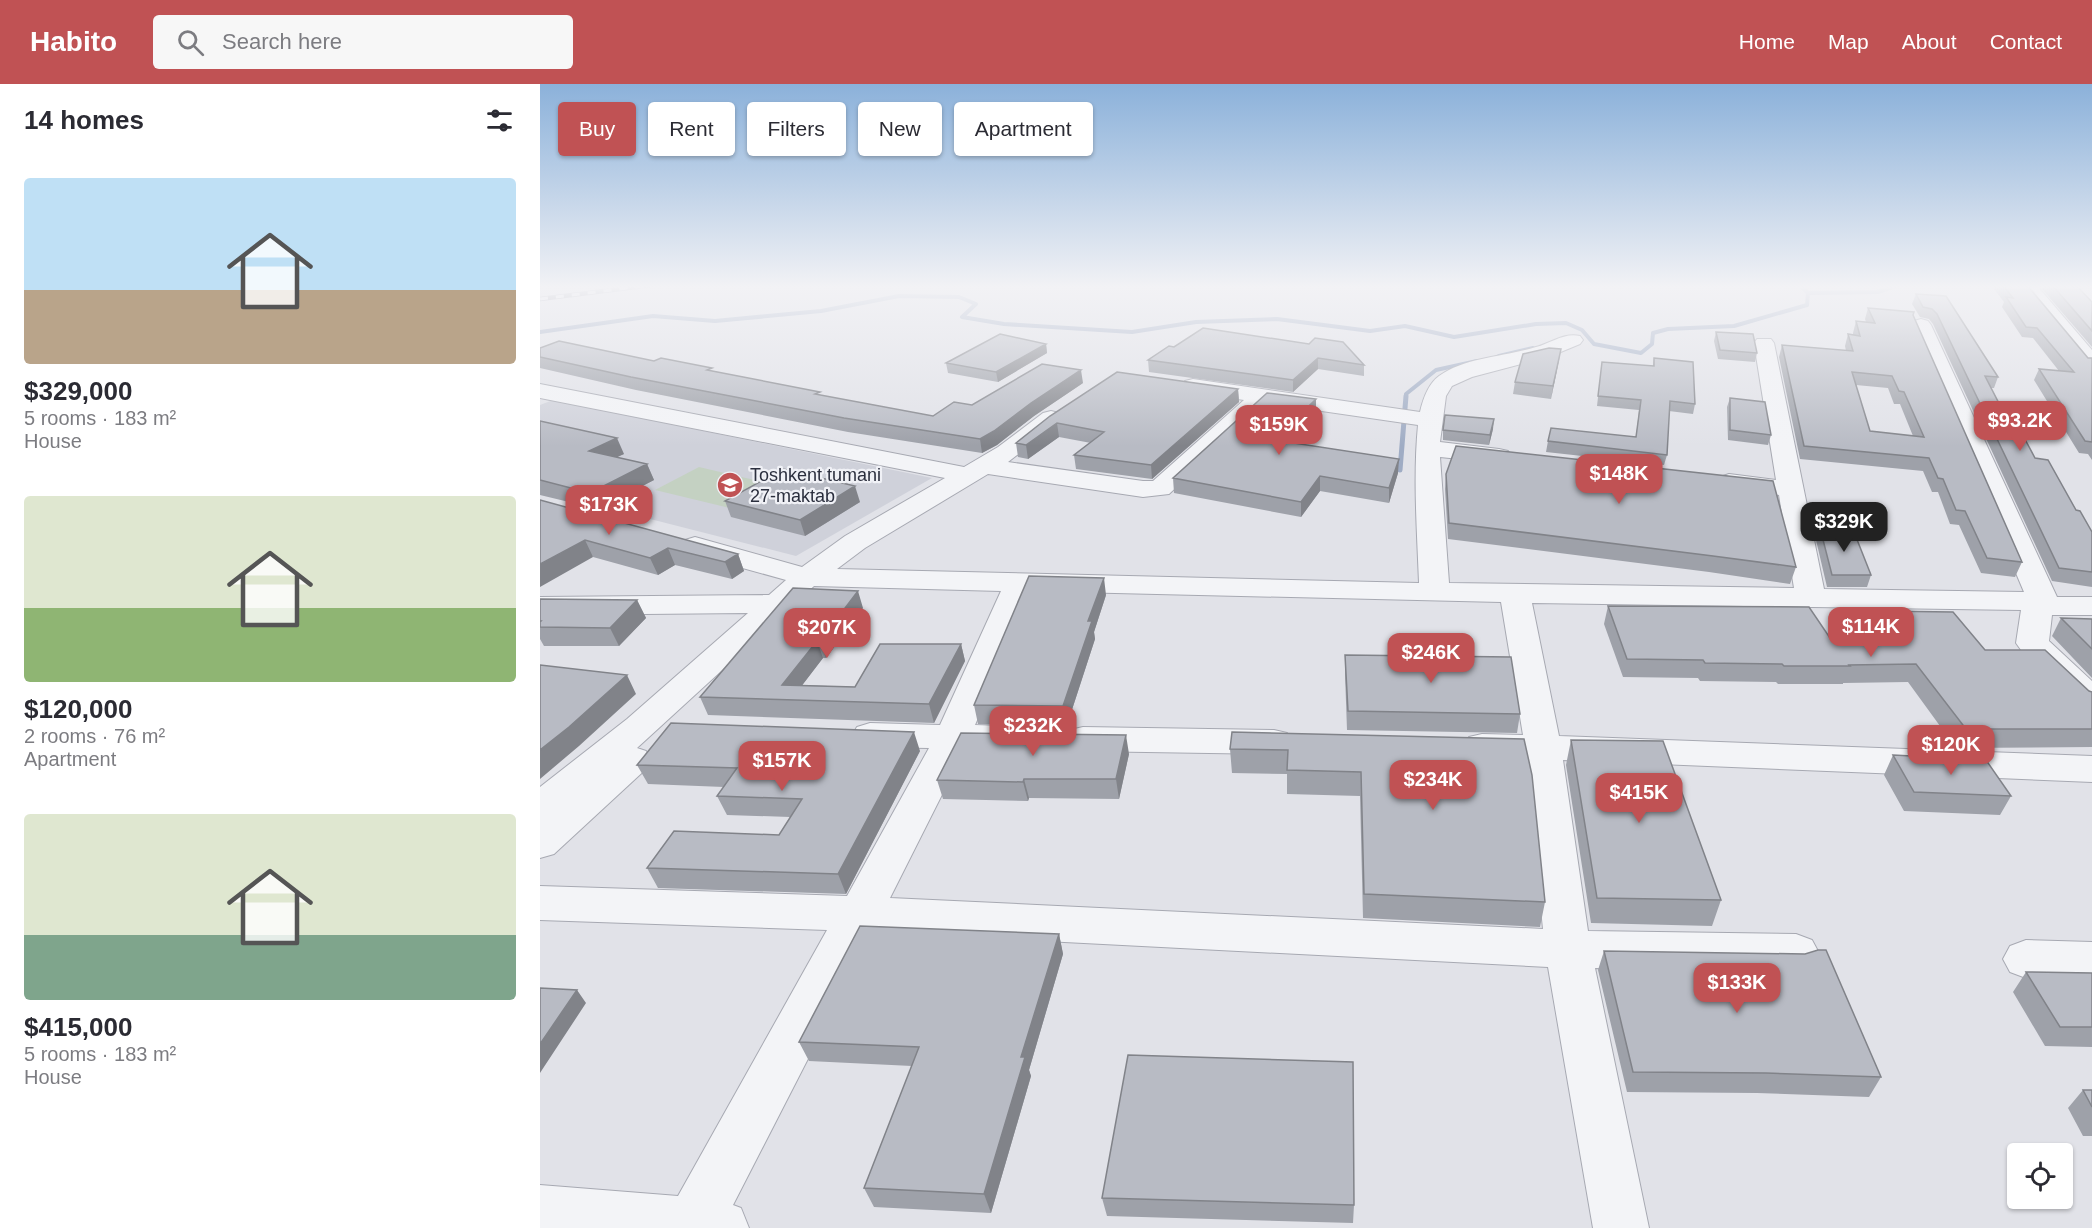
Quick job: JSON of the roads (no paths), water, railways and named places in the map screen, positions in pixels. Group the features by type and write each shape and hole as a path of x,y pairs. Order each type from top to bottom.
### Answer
{"street":[{"path":"1927,338 2042,603 2032,643 2092,700"},
{"path":"2071,338 2092,363"},
{"path":"1435,592 1426,448 1428,420 1438,389 1443,382 1498,362 1540,353 1573,340"},
{"path":"1764,343 1811,598"},
{"path":"1171,383 1428,420"},
{"path":"540,391 976,470 1143,489 1160,488 1262,396"},
{"path":"540,843 666,728 777,604 807,577 855,542 1007,452 1070,405"},
{"path":"1426,448 1521,459"},
{"path":"1708,480 1791,489"},
{"path":"674,540 807,577 1515,594 2042,603 2092,606"},
{"path":"540,1213 701,1228 952,738 1020,582"},
{"path":"1515,594 1543,747 1568,949 1621,1228"},
{"path":"540,606 777,604"},
{"path":"540,807 666,728"},
{"path":"836,734 952,738 1303,742"},
{"path":"1447,745 2092,769"},
{"path":"540,903 861,914 1568,949 1796,953"},
{"path":"2026,959 2092,961"}],"waterway":[{"path":"1589,338 1594,344 1641,353 1652,344 1653,338"},
{"path":"1499,356 1533,348"},
{"path":"1406,396 1436,370 1477,361"},
{"path":"1400,470 1406,396"}],"place":[{"name":"Toshkent tumani 27-maktab","path":"730,485"}]}
